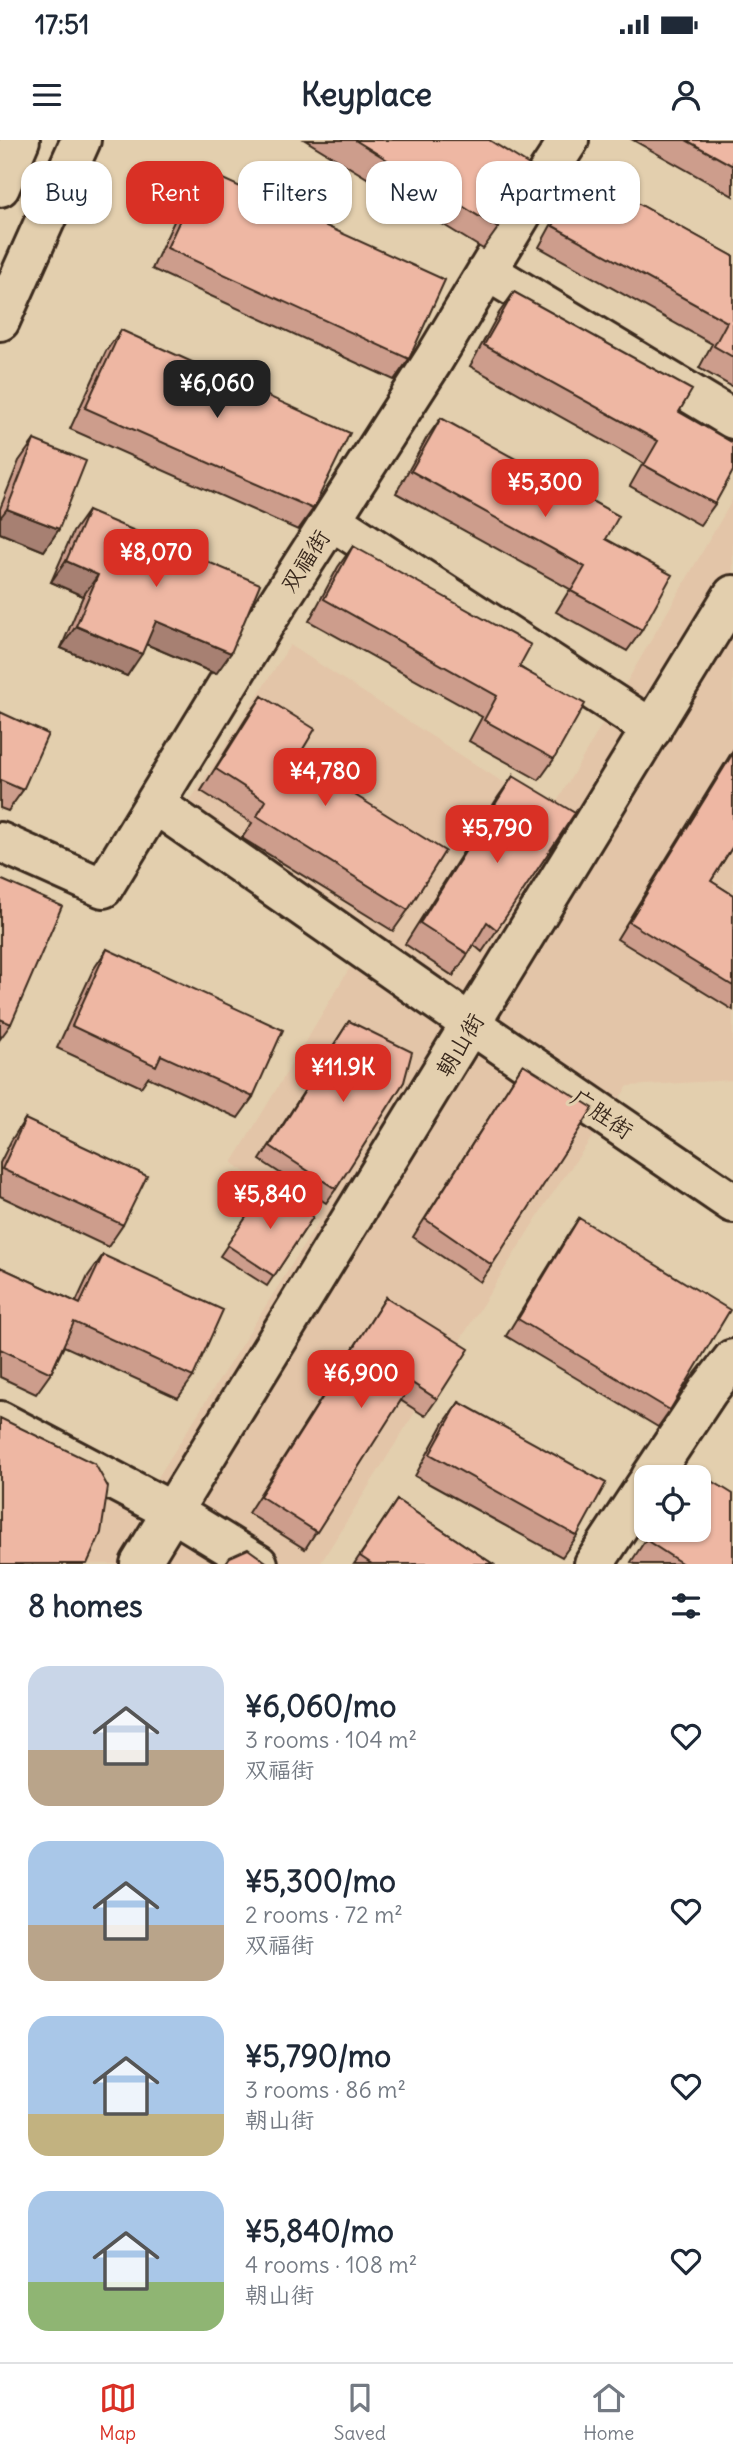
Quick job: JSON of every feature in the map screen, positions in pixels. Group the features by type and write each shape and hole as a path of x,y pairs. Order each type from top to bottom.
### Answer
{"street":[{"path":"0,187 20,140"},
{"path":"0,321 81,140"},
{"name":"双福街","path":"0,842 103,888 265,622 433,361 569,140"},
{"path":"487,271 733,419"},
{"path":"331,520 652,729"},
{"name":"朝山街","path":"140,1564 733,595"},
{"name":"广胜街","path":"155,804 733,1203"},
{"path":"659,1465 708,1391 733,1359"},
{"path":"0,1420 173,1512 258,1564"},
{"path":"594,1564 634,1503"}],"shaded area":[{"path":"733,499 733,1080 628,1086 546,1203 320,1564 0,1564 0,1437 140,1506 319,1221 232,1163 355,959 168,835 290,645 498,779 554,807"}],"building":[{"path":"355,140 489,140 523,161 476,161 476,214 462,206 462,161 389,161"},
{"path":"686,140 733,140 733,166"},
{"path":"224,180 238,186 238,224 322,224 445,280 409,359 167,248 178,224 224,224"},
{"path":"640,205 733,256 733,357 714,346 727,322 553,226 640,224"},
{"path":"514,292 692,390 679,412 733,443 733,471 715,504 644,465 658,441 484,345"},
{"path":"121,330 350,433 313,509 85,408"},
{"path":"441,418 619,516 606,539 672,575 642,630 571,591 585,567 411,471"},
{"path":"34,440 86,461 59,529 7,509"},
{"path":"88,511 260,584 231,653 156,621 142,654 76,626 98,575 66,561"},
{"path":"353,546 531,645 519,667 585,704 554,759 484,720 497,696 324,599"},
{"path":"262,696 315,729 297,759 445,851 408,910 257,816 266,801 216,769"},
{"path":"0,712 48,734 23,790 0,780"},
{"path":"733,753 733,846 711,881 733,895 733,986 629,922"},
{"path":"513,776 575,813 497,930 487,922 468,954 420,923"},
{"path":"0,879 62,906 11,1024 0,1019"},
{"path":"107,949 283,1030 253,1097 161,1055 156,1066 72,1026"},
{"path":"349,1021 412,1052 404,1082 336,1189 270,1146"},
{"path":"523,1064 593,1108 492,1265 425,1219"},
{"path":"25,1119 147,1176 123,1225 2,1169"},
{"path":"267,1187 313,1217 274,1276 227,1245"},
{"path":"579,1218 730,1310 670,1410 518,1319"},
{"path":"103,1255 223,1310 193,1377 74,1322 51,1373 0,1349 0,1267 80,1304"},
{"path":"386,1297 469,1349 437,1399 412,1383 317,1532 260,1496"},
{"path":"459,1402 606,1483 577,1536 430,1454"},
{"path":"0,1418 95,1464 108,1487 101,1533 87,1564 0,1564"},
{"path":"711,1480 733,1494 733,1564 683,1564 649,1542 711,1542"},
{"path":"397,1500 493,1564 372,1564 360,1556"},
{"path":"248,1549 269,1564 225,1564 230,1557"}]}
